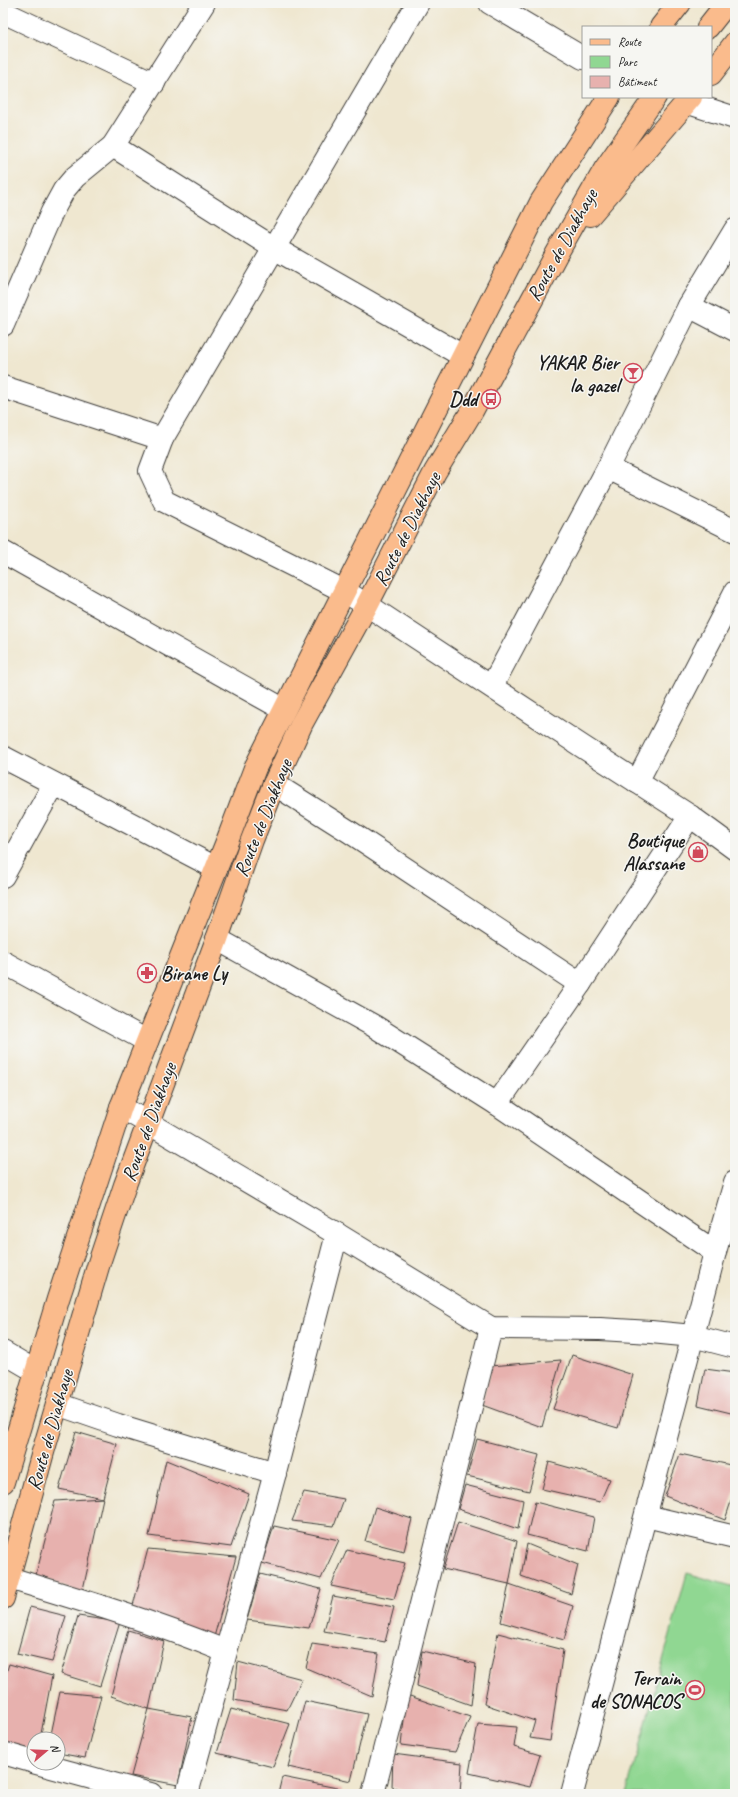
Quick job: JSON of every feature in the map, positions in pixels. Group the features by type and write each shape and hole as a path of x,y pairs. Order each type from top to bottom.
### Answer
{"main road":[{"path":"663,26 680,3"},
{"path":"709,26 728,3"},
{"path":"712,73 735,43"},
{"name":"Route de Diakhaye","path":"3,1482 58,1299 121,1107 255,768 283,709 541,202 608,98"},
{"name":"Route de Diakhaye","path":"6,1588 99,1263 125,1185 274,784 302,723 367,604 435,472 472,411 556,255 605,169 653,98"},
{"path":"556,255 689,100"}],"street":[{"path":"3,325 52,212 64,190 75,177 113,146 204,3"},
{"path":"418,3 162,439 150,472 164,501 344,590 367,604 690,816 735,849"},
{"path":"490,3 582,57"},
{"path":"3,12 154,83"},
{"path":"689,100 733,117"},
{"path":"113,146 274,248 463,356"},
{"path":"492,686 608,468 689,306 735,230"},
{"path":"689,306 735,330"},
{"path":"3,387 162,439"},
{"path":"608,468 735,531"},
{"path":"3,552 283,709"},
{"path":"637,782 735,592"},
{"path":"3,757 216,868"},
{"path":"3,876 54,784"},
{"path":"274,784 356,836 580,984"},
{"path":"497,1104 580,984 690,816"},
{"path":"217,939 374,1026 497,1104 715,1252"},
{"path":"3,962 147,1041"},
{"path":"121,1107 337,1234 491,1328 600,1329 693,1336 735,1347"},
{"path":"572,1794 715,1252 735,1182"},
{"path":"186,1794 275,1473 337,1234"},
{"path":"373,1794 491,1328"},
{"path":"3,1352 37,1372"},
{"path":"58,1404 118,1425 275,1473"},
{"path":"646,1516 735,1536"},
{"path":"6,1588 109,1608 184,1634 225,1651"},
{"path":"3,1753 26,1760"},
{"path":"65,1771 151,1794"}],"green space":[{"name":"Terrain de SONACOS","path":"687,1573 735,1587 735,1794 626,1794"}],"building":[{"path":"572,1355 633,1375 618,1428 553,1409"},
{"path":"561,1360 542,1427 482,1405 491,1366"},
{"path":"705,1369 735,1373 735,1414 698,1405"},
{"path":"76,1432 117,1444 103,1498 59,1489"},
{"path":"477,1439 539,1455 529,1491 467,1476"},
{"path":"680,1454 735,1466 735,1489 725,1520 665,1496"},
{"path":"166,1460 249,1494 231,1547 149,1536"},
{"path":"549,1462 610,1479 600,1502 542,1489"},
{"path":"465,1485 523,1500 518,1529 458,1509"},
{"path":"304,1492 344,1499 334,1526 292,1521"},
{"path":"103,1498 82,1594 36,1575 55,1501"},
{"path":"535,1502 594,1517 588,1551 527,1535"},
{"path":"375,1507 412,1519 404,1551 365,1541"},
{"path":"458,1522 517,1541 509,1584 443,1569"},
{"path":"274,1526 339,1540 321,1579 262,1563"},
{"path":"527,1544 578,1565 571,1594 521,1576"},
{"path":"148,1549 236,1557 214,1637 131,1613"},
{"path":"347,1550 405,1563 394,1599 331,1586"},
{"path":"260,1574 321,1589 309,1628 247,1620"},
{"path":"509,1584 573,1606 564,1640 501,1622"},
{"path":"333,1596 394,1607 385,1642 324,1631"},
{"path":"30,1607 66,1616 52,1662 17,1654"},
{"path":"78,1616 120,1622 100,1686 61,1674"},
{"path":"128,1630 164,1641 149,1709 111,1696"},
{"path":"498,1633 563,1650 550,1741 530,1738 535,1721 484,1704"},
{"path":"312,1644 379,1654 372,1696 306,1668"},
{"path":"422,1651 476,1664 471,1705 417,1686"},
{"path":"238,1662 302,1679 287,1710 234,1700"},
{"path":"9,1664 52,1676 42,1731 26,1731 26,1748 3,1742 3,1683"},
{"path":"60,1692 101,1696 85,1758 66,1754 66,1731 52,1731"},
{"path":"407,1695 470,1717 455,1752 401,1745"},
{"path":"305,1701 367,1714 351,1781 288,1767"},
{"path":"149,1709 192,1717 178,1785 131,1776"},
{"path":"231,1709 290,1724 273,1767 217,1753"},
{"path":"478,1724 517,1727 514,1747 540,1755 530,1787 469,1773"},
{"path":"393,1754 462,1763 460,1794 417,1794 392,1787"},
{"path":"282,1777 342,1789 341,1794 278,1794"}],"place":[{"name":"YAKAR Bier la gazel","path":"633,373"},
{"name":"Ddd","path":"491,399"},
{"name":"Boutique Alassane","path":"698,852"},
{"name":"Birane Ly","path":"147,973"},
{"name":"Terrain de SONACOS","path":"695,1690"}]}
